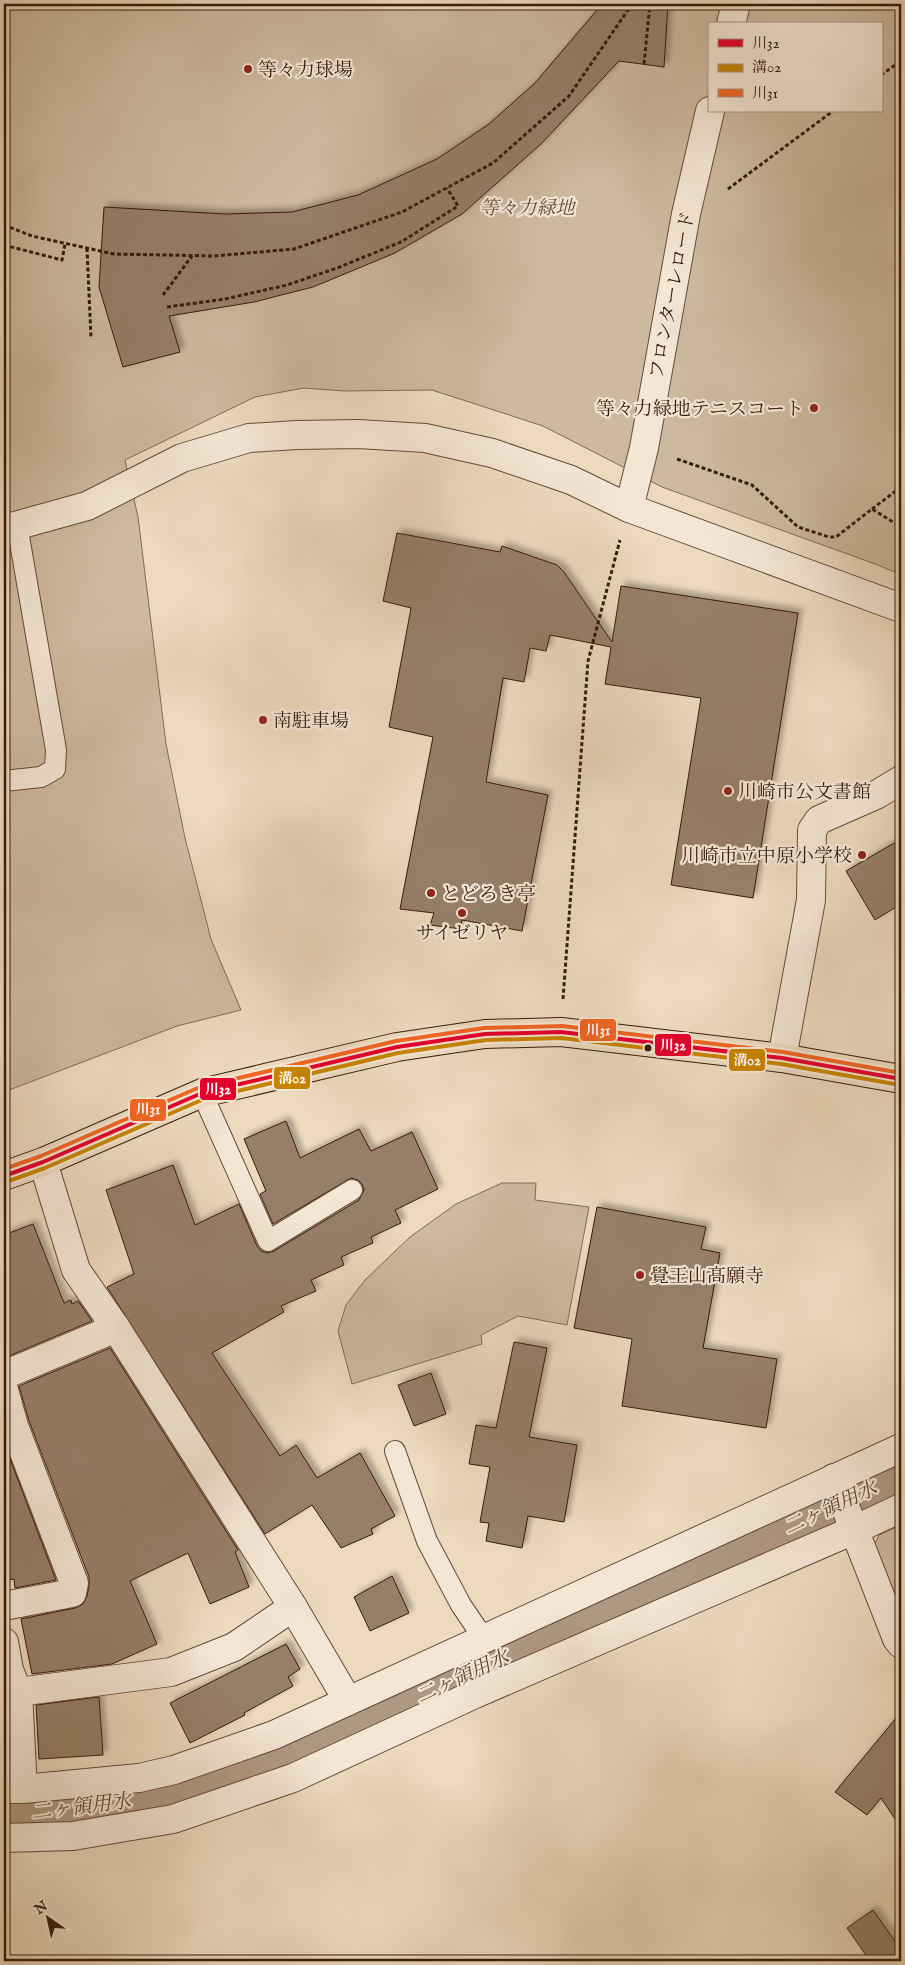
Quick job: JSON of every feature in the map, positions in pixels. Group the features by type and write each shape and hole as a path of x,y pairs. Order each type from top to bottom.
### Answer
{"highway":[{"path":"4,1176 43,1162 202,1093 397,1047 485,1034 561,1032 782,1058 901,1079"}],"street":[{"path":"732,22 736,4"},
{"name":"フロンターレロード","path":"629,508 644,448 685,220 710,112"},
{"path":"10,527 87,506 182,458 249,438 358,434 425,438 492,453 571,480 629,508 901,608"},
{"path":"782,1058 811,900 812,830 820,820 876,795 901,780"},
{"path":"43,1162 76,1270 116,1328 293,1607 348,1701"},
{"path":"4,1376 116,1328"},
{"path":"4,1390 9,1427 74,1583 72,1594 4,1606"},
{"path":"4,1642 9,1670 18,1692 13,1789 139,1778 174,1770 274,1735 901,1448"},
{"path":"834,1478 901,1644"},
{"path":"4,1838 73,1836 173,1819 293,1778 475,1694 901,1508"},
{"path":"18,1692 171,1672 234,1647 293,1607"}],"lane":[{"path":"4,781 41,776 55,769 56,750 10,527"},
{"path":"202,1093 268,1242 352,1190"},
{"path":"395,1450 427,1541 461,1605 484,1639"}],"path":[{"path":"4,225 32,236 114,254 193,256 294,250 402,212 493,163 569,96 632,4"},
{"path":"644,64 650,4"},
{"path":"882,75 901,61"},
{"path":"685,220 832,112"},
{"path":"167,307 226,300 287,286 401,242 458,206 447,188"},
{"path":"4,245 62,260 65,244"},
{"path":"87,248 91,338"},
{"path":"163,295 193,256"},
{"path":"644,448 752,484 798,527 829,537 836,537 901,487"},
{"path":"561,1032 588,661 629,508"},
{"path":"872,509 901,526"}],"green space":[{"name":"等々力緑地","path":"4,4 901,4 901,575 662,487 543,426 432,390 344,391 304,388 255,397 125,460 138,517 166,744 185,838 211,939 241,1010 177,1026 4,1092"},
{"path":"502,1183 536,1183 535,1200 589,1207 567,1325 518,1316 481,1335 482,1344 352,1384 338,1331 346,1305 365,1280 410,1237 456,1204"},
{"path":"901,1525 901,1611 874,1546 879,1535"}],"building":[{"path":"602,4 668,4 664,67 619,61 541,144 462,214 395,253 313,287 254,302 169,316 180,352 123,367 99,287 104,207 225,214 292,212 358,195 437,159 489,124 535,83"},
{"path":"397,533 500,552 502,546 557,565 564,572 612,642 621,586 798,613 753,898 671,885 701,698 605,684 611,647 550,635 546,651 530,648 524,682 503,678 486,782 548,795 522,931 462,920 460,929 430,925 434,913 400,909 433,737 389,727 411,608 383,601"},
{"path":"901,839 901,904 875,920 846,871"},
{"path":"286,1121 300,1158 359,1129 371,1151 412,1132 438,1189 395,1210 401,1223 371,1237 373,1243 341,1257 344,1265 311,1280 316,1291 281,1306 284,1312 212,1353 280,1456 296,1445 317,1478 360,1453 395,1516 371,1529 373,1534 341,1548 312,1505 265,1534 107,1287 134,1274 106,1190 173,1165 195,1225 239,1204 257,1246 261,1251 267,1253 274,1251 359,1200 364,1190 362,1184 358,1180 351,1178 273,1224 260,1194 266,1191 244,1139"},
{"path":"597,1207 706,1227 701,1249 720,1253 703,1348 777,1359 766,1428 622,1406 632,1339 574,1328"},
{"path":"33,1224 64,1303 71,1300 72,1304 78,1301 92,1321 4,1358 4,1235"},
{"path":"514,1342 547,1348 529,1437 577,1445 564,1522 528,1516 522,1548 486,1541 489,1523 480,1522 490,1467 469,1464 476,1425 496,1428"},
{"path":"110,1348 238,1550 235,1552 249,1587 210,1604 188,1553 130,1581 157,1644 112,1664 32,1674 21,1619 75,1608 83,1604 87,1596 89,1577 29,1421 19,1386"},
{"path":"431,1373 446,1414 414,1426 398,1385"},
{"path":"4,1443 56,1580 15,1588 14,1579 4,1581"},
{"path":"392,1576 409,1613 370,1631 354,1597"},
{"path":"286,1644 300,1669 288,1677 293,1686 244,1713 245,1715 190,1743 170,1703"},
{"path":"99,1697 103,1755 39,1759 36,1705"},
{"path":"901,1712 901,1828 881,1798 867,1815 835,1792"},
{"path":"873,1910 901,1950 901,1961 870,1961 847,1928"}],"waterway":[{"name":"二ヶ領用水","path":"4,1813 32,1814 131,1802 170,1795 246,1769 360,1723 901,1475"}],"transit line":[{"name":"川31","path":"4,1169 41,1156 200,1087 396,1041 484,1028 562,1026 783,1052 901,1073"},
{"name":"川32","path":"4,1176 43,1162 202,1093 397,1047 485,1034 561,1032 782,1058 901,1079"},
{"name":"溝02","path":"6,1182 45,1168 204,1099 398,1053 486,1040 561,1038 781,1064 900,1085"}],"place":[{"name":"等々力球場","path":"248,69"},
{"name":"等々力緑地テニスコート","path":"814,408"},
{"name":"南駐車場","path":"263,720"},
{"name":"川崎市公文書館","path":"728,791"},
{"name":"川崎市立中原小学校","path":"862,855"},
{"name":"とどろき亭","path":"431,893"},
{"name":"サイゼリヤ","path":"462,913"},
{"name":"覺王山髙願寺","path":"640,1275"}]}
